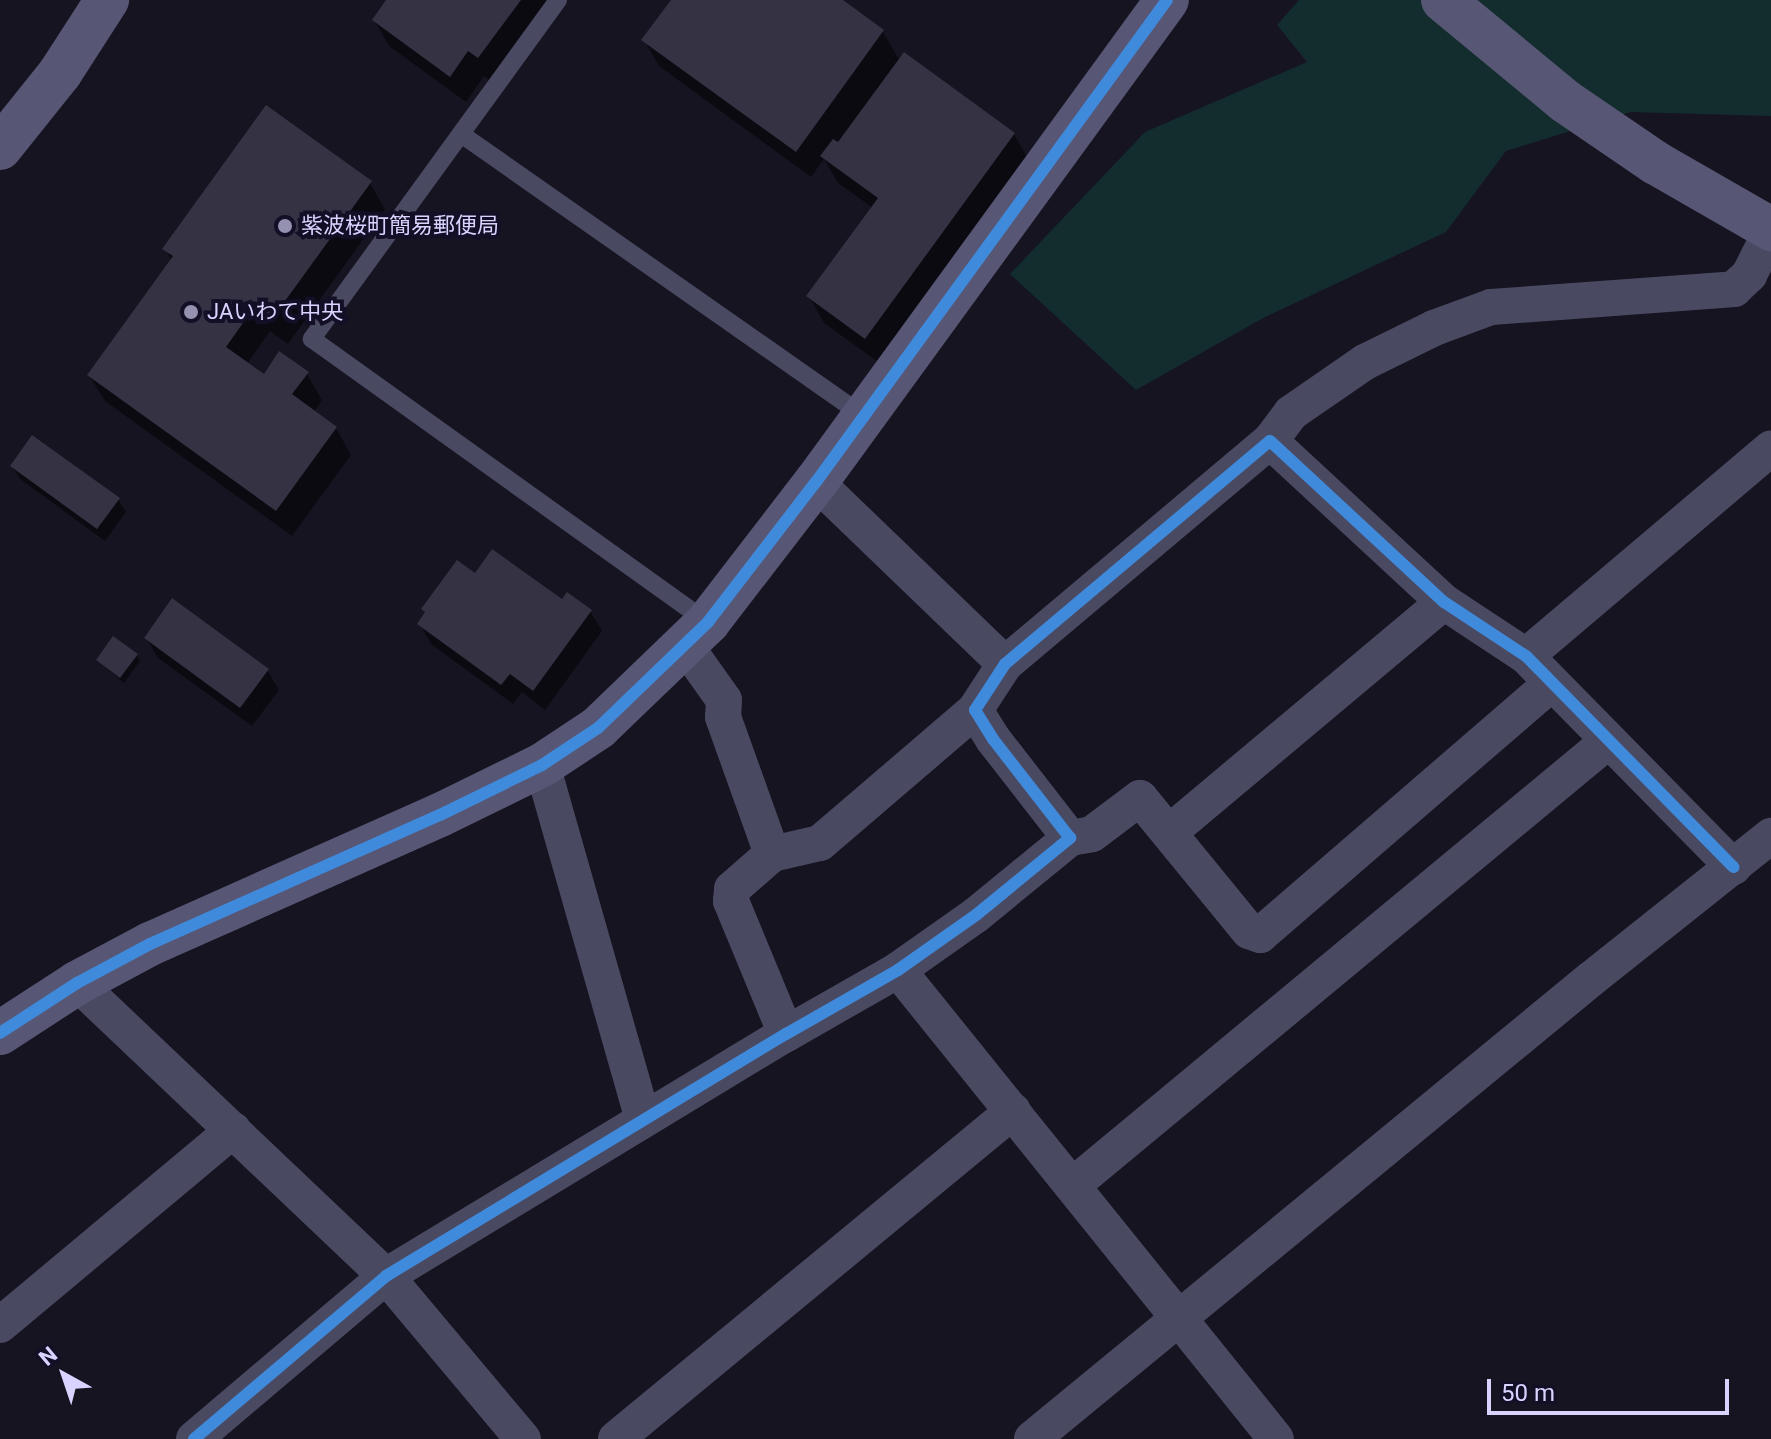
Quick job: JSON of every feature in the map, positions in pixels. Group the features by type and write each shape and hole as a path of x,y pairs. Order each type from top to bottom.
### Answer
{"street":[{"path":"0,148 60,73 107,0"},
{"path":"0,1033 77,983 150,944 440,815 542,765 598,728 696,633 816,482 1167,0"},
{"path":"786,1034 731,901 732,889 772,854 820,843 975,710 1005,664 1270,441 1291,413 1365,362 1434,328 1491,307 1734,289 1749,275 1771,230 1656,163 1565,101 1443,0"},
{"path":"1270,441 1444,602 1526,656 1607,742 1733,867"},
{"path":"1526,656 1771,448"},
{"path":"816,482 1005,664"},
{"path":"1171,831 1444,602"},
{"path":"696,633 724,700 723,717 772,854"},
{"path":"194,1439 386,1276 786,1034 898,970 976,915 1070,838 1092,834 1140,798 1171,831 1249,931 1260,935 1551,684"},
{"path":"975,710 1070,838"},
{"path":"1073,1185 1607,742"},
{"path":"542,765 643,1120"},
{"path":"1032,1439 1591,979 1771,836"},
{"path":"898,970 1276,1439"},
{"path":"77,983 386,1276 523,1439"},
{"path":"616,1439 1013,1111"},
{"path":"0,1325 233,1130"}],"lane":[{"path":"558,0 312,339 696,633"},
{"path":"461,134 863,415"}],"green space":[{"path":"1299,0 1771,0 1771,116 1631,112 1506,151 1446,232 1265,317 1136,390 1010,274 1145,132 1307,62 1277,25"}],"building":[{"path":"386,0 521,0 478,58 468,51 450,77 372,20"},
{"path":"671,0 843,0 884,30 796,152 641,40"},
{"path":"904,52 1015,133 865,339 806,296 878,198 820,156 833,139 838,142"},
{"name":"JAいわて中央","path":"266,105 372,181 272,319 255,306 226,347 264,374 279,351 309,372 292,394 337,427 276,511 87,375 173,256 162,249"},
{"path":"32,435 120,498 97,529 10,466"},
{"path":"492,549 562,599 567,592 592,610 533,691 510,674 501,685 417,624 425,612 421,609 457,560 475,573"},
{"path":"172,598 269,669 240,708 144,638"},
{"path":"113,636 138,654 120,678 96,660"}],"cycle path":[{"path":"0,1033 77,983 150,944 440,815 542,765 598,728 708,622 816,482 1167,0"},
{"path":"194,1439 386,1276 786,1034 898,970 976,915 1070,838 993,739 975,710 1005,664 1270,441 1444,602 1526,656 1733,867"}],"place":[{"name":"紫波桜町簡易郵便局","path":"285,226"},
{"name":"JAいわて中央","path":"191,312"}]}
